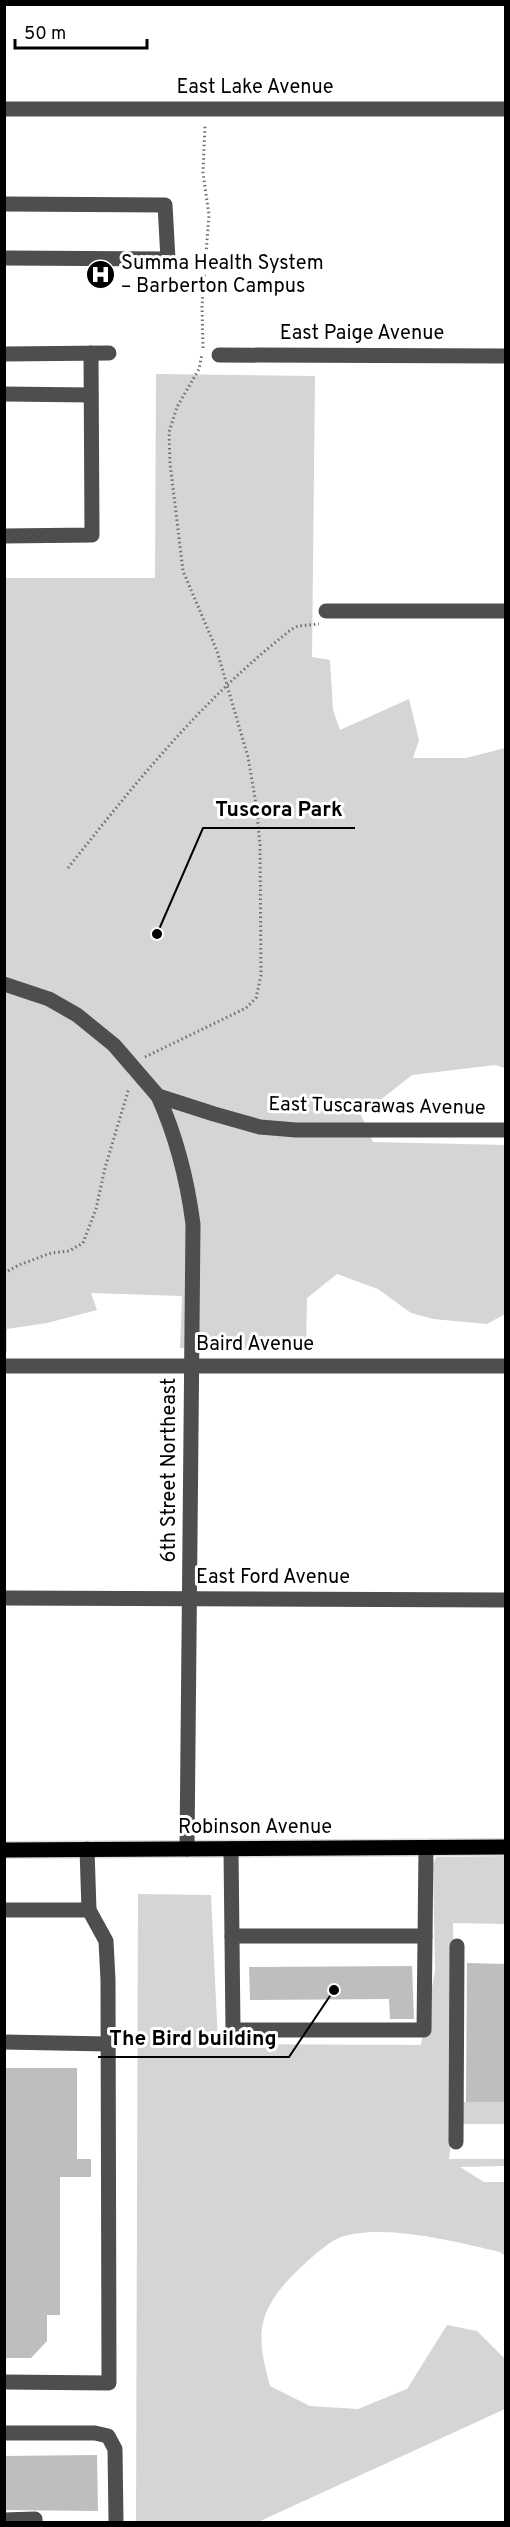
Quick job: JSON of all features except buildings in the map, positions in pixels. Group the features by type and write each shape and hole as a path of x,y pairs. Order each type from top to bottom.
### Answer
{"main road":[{"name":"Robinson Avenue","path":"4,1850 506,1847"}],"street":[{"name":"East Lake Avenue","path":"4,109 506,109"},
{"path":"4,204 165,205 168,259 4,258"},
{"path":"4,536 93,535 91,353"},
{"path":"4,354 109,353"},
{"name":"East Paige Avenue","path":"219,355 506,356"},
{"path":"4,394 91,395"},
{"path":"325,618 506,611"},
{"path":"4,984 49,999 76,1015 114,1045 158,1096"},
{"name":"East Tuscarawas Avenue","path":"158,1096 269,1128 333,1131 506,1130"},
{"name":"6th Street Northeast","path":"158,1096 179,1146 187,1176 192,1216 187,1849"},
{"name":"Baird Avenue","path":"4,1366 506,1366"},
{"name":"East Ford Avenue","path":"4,1598 506,1600"},
{"path":"231,1849 232,2030 424,2030 426,1848"},
{"path":"4,2382 109,2383 106,1941 89,1910 87,1850"},
{"path":"4,1910 89,1910"},
{"path":"232,1936 425,1936"},
{"path":"456,2142 457,1946"},
{"path":"4,2042 108,2044"},
{"path":"4,2433 95,2433 108,2436 115,2450 116,2523"},
{"path":"4,2520 35,2519 35,2523"}],"path":[{"path":"4,1273 20,1265 69,1251 83,1243 96,1209 105,1168 122,1115 130,1083 131,1064 246,1008 256,998 261,975 260,845 248,757 217,651 183,571 169,442 169,432 177,407 199,369 205,340 202,306 209,215 203,173 206,109"},
{"path":"68,868 142,774 227,685 292,629 325,618"}],"shaded area":[{"path":"156,374 315,376 312,657 330,660 333,710 340,730 409,699 419,740 413,758 466,758 505,748 505,1068 495,1065 412,1075 361,1115 373,1142 505,1145 505,1314 487,1324 433,1319 411,1313 378,1289 337,1274 307,1298 306,1350 180,1348 182,1296 91,1293 97,1310 47,1323 7,1329 7,1352 5,1352 5,578 155,578"},
{"path":"505,1856 505,1924 453,1923 456,2103 449,2159 505,2159 505,2166 460,2167 484,2182 505,2182 505,2256 500,2252 463,2243 399,2233 359,2233 341,2237 315,2255 279,2291 265,2316 261,2340 270,2386 310,2406 358,2409 407,2389 447,2325 477,2331 505,2359 505,2409 258,2522 136,2522 138,1894 211,1895 218,2044 421,2045 435,1971 433,1864 436,1857"},
{"path":"461,2102 505,2102 505,2124 461,2124"}],"place":[{"name":"Summa Health System – Barberton Campus","path":"100,275"},
{"name":"Tuscora Park","path":"157,934"},
{"name":"The Bird building","path":"334,1990"}]}
